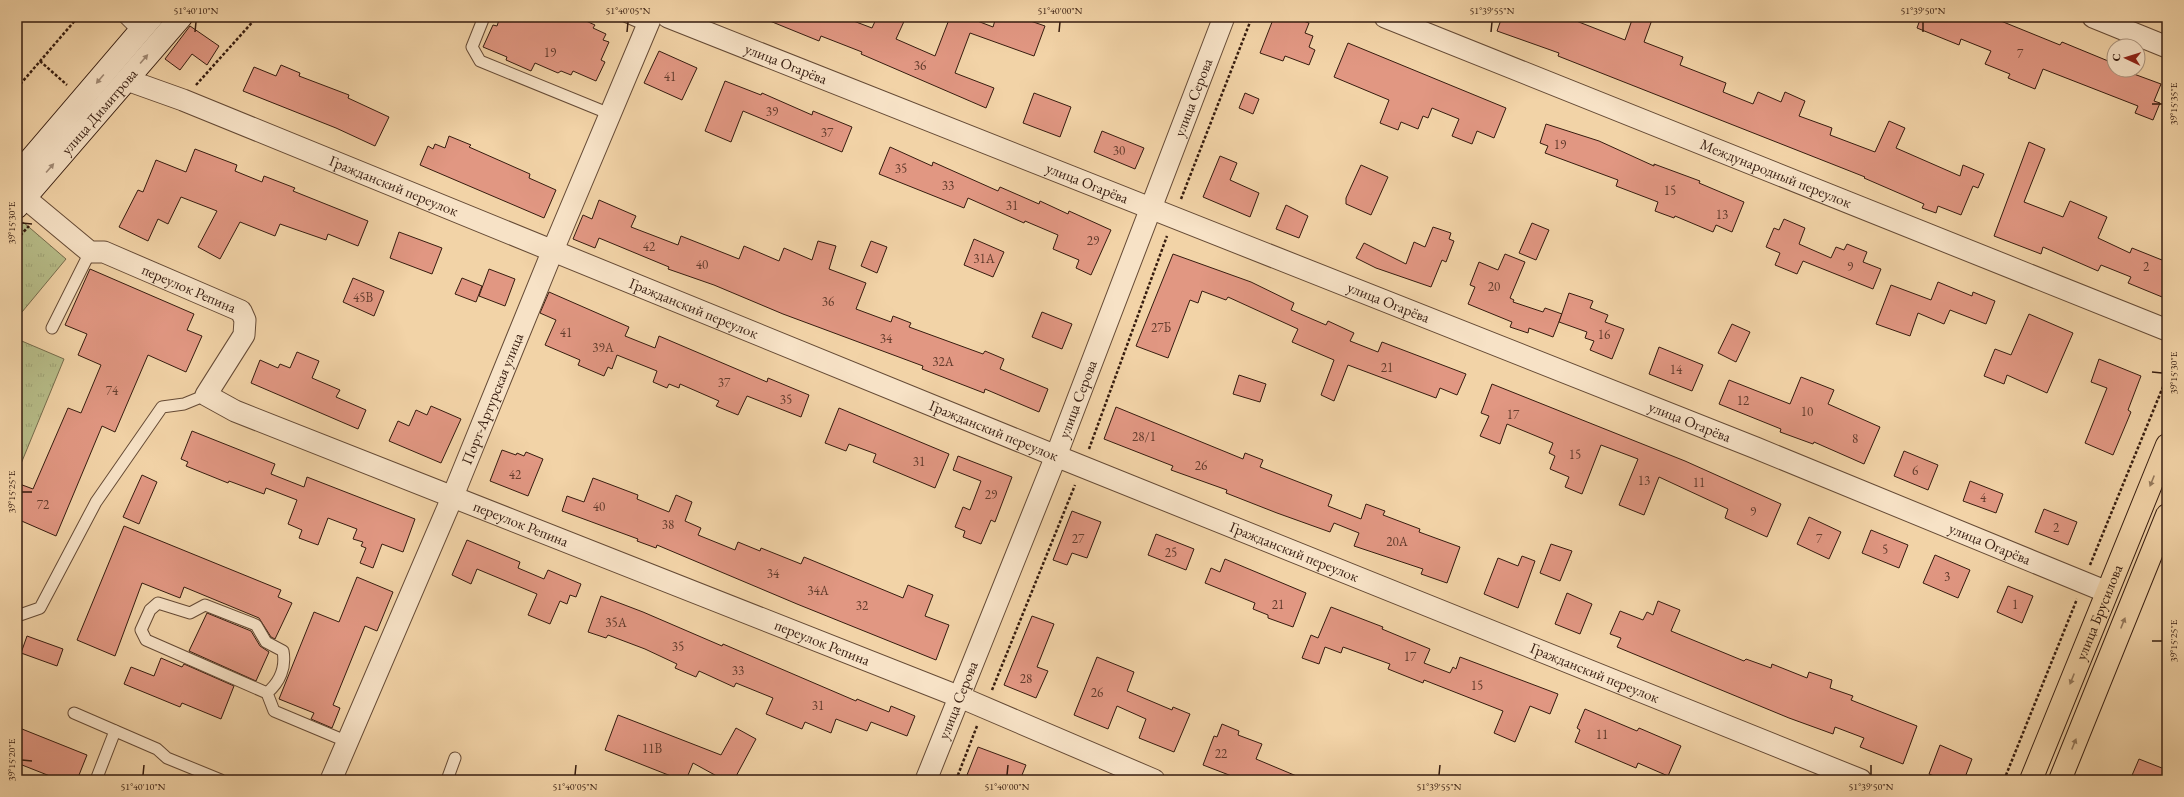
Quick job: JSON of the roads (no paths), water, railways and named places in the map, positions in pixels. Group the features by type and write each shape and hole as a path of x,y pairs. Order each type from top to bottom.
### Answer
{"main road":[{"name":"улица Димитрова","path":"21,202 181,17"},
{"name":"улица Димитрова","path":"17,175 138,22"},
{"name":"улица Брусилова","path":"2031,780 2167,445"},
{"name":"улица Брусилова","path":"2060,780 2167,515"}],"street":[{"name":"улица Огарёва","path":"668,17 1756,448 2107,592"},
{"name":"улица Серова","path":"926,780 1056,456 1152,209 1224,17"},
{"name":"Международный переулок","path":"1385,17 2167,330"},
{"path":"2093,17 2167,47"},
{"name":"Порт-Артурская улица","path":"331,780 452,498 553,250 649,21"},
{"name":"Гражданский переулок","path":"126,80 183,100 1082,467 1861,780"},
{"path":"21,202 90,252"},
{"name":"переулок Репина","path":"90,252 104,252 241,311 245,320 244,335 206,395 235,411 452,498 960,697 1154,780"}],"lane":[{"path":"484,17 472,47 480,61 610,114"},
{"path":"627,17 649,21"},
{"path":"52,328 90,252"},
{"path":"17,616 40,608 96,502 162,407 184,404 206,395"},
{"path":"268,693 276,686 286,662 283,651 266,642 256,625 205,605 190,613 158,603 150,610 141,630 146,640 268,693 274,711 348,742"},
{"path":"74,713 157,749 166,758 220,780"},
{"path":"96,780 115,731"},
{"path":"447,780 455,758"}]}
